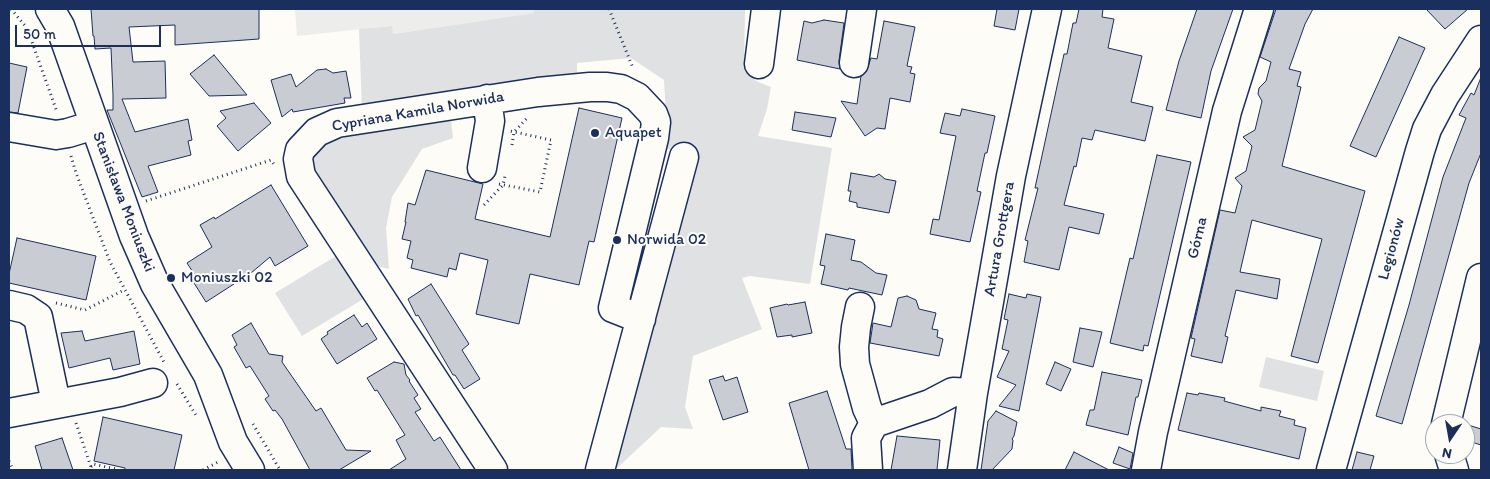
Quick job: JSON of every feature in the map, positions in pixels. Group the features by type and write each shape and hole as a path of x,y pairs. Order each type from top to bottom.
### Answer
{"street":[{"name":"Stanisława Moniuszki","path":"50,9 60,26 134,236 155,284 208,375 233,442 250,470"},
{"path":"759,64 766,9"},
{"path":"854,63 862,9"},
{"name":"Artura Grottgera","path":"962,470 973,393 1011,176 1047,9"},
{"name":"Górna","path":"1146,470 1155,423 1227,111 1259,9"},
{"name":"Legionów","path":"1331,470 1427,129 1481,40"},
{"name":"Cypriana Kamila Norwida","path":"493,470 301,176 298,159 300,150 317,132 337,123 488,99 590,87 621,89 638,97"},
{"path":"638,97 653,114 656,122 654,138 613,308 641,319"},
{"path":"482,168 490,121 488,99"},
{"path":"9,127 56,135 94,125"},
{"path":"600,470 684,157"},
{"path":"1448,414 1481,278"},
{"path":"9,305 26,309 38,317 63,402"},
{"path":"860,307 854,348 855,364 867,408 874,423"},
{"path":"9,413 120,392 166,378"},
{"path":"868,470 866,438 874,423 930,404 953,392 973,393"}],"path":[{"path":"11,9 27,28 34,43 59,120"},
{"path":"609,9 642,89 638,97"},
{"path":"482,168 490,182 540,192 551,140 514,132"},
{"path":"70,156 110,262 166,378 202,425"},
{"path":"142,202 270,160 274,165"},
{"path":"484,205 503,184"},
{"path":"55,303 84,310 124,290"},
{"path":"63,402 91,469"},
{"path":"9,461 13,470"},
{"path":"203,470 217,462"},
{"path":"91,469 93,464 116,470"}],"shaded area":[{"path":"295,9 534,9 535,13 393,34 391,26 297,36"},
{"path":"534,9 745,9 744,67 756,81 771,87 767,109 758,136 832,148 810,284 750,276 742,278 762,329 693,356 685,407 693,429 661,427 615,470 611,470 697,159 668,149 664,80 631,58 577,63 577,75 565,75 362,110 359,29 392,26 393,34 534,13"},
{"path":"450,110 453,138 422,149 392,197 386,228 389,269 369,264 314,184 309,160 328,132"},
{"path":"336,256 365,298 302,336 275,293"},
{"path":"1266,357 1324,371 1317,401 1259,387"}],"building":[{"path":"91,9 259,9 259,39 175,45 175,25 129,27 133,62 165,61 166,98 122,99 135,132 188,119 192,140 188,141 191,155 148,166 158,192 142,197 107,110 113,110 111,48 95,49"},
{"path":"997,9 1019,9 1015,30 994,26"},
{"path":"1079,9 1103,9 1102,17 1114,19 1108,48 1142,56 1131,102 1153,107 1145,141 1095,130 1092,140 1082,138 1076,167 1074,166 1064,205 1104,214 1099,234 1069,227 1059,270 1024,262 1028,241 1025,240 1038,188 1035,188 1064,54 1067,54 1073,23 1076,23"},
{"path":"1197,9 1233,9 1211,71 1201,118 1166,110 1179,61"},
{"path":"1276,9 1313,9 1305,24 1289,69 1301,72 1297,86 1301,87 1282,166 1365,191 1318,363 1291,356 1322,239 1252,220 1240,272 1280,279 1277,299 1236,290 1225,336 1228,337 1222,363 1191,356 1195,339 1191,338 1220,210 1235,213 1242,186 1235,178 1246,171 1252,146 1243,137 1255,130 1262,101 1258,94 1259,88 1266,81 1271,62 1260,57"},
{"path":"1426,9 1468,9 1445,29"},
{"path":"824,20 844,23 839,61 840,69 797,60 804,21 812,23"},
{"path":"884,21 915,27 907,66 912,67 910,73 915,74 910,102 890,98 885,129 877,128 865,136 841,101 857,104 861,76 866,72 871,58 877,59"},
{"path":"1399,37 1425,48 1376,157 1350,146"},
{"path":"214,55 247,95 209,96 190,74"},
{"path":"9,63 27,67 18,113 9,112"},
{"path":"326,69 333,73 346,71 351,98 344,98 345,103 293,112 292,109 282,117 271,80 291,74 296,87 317,70"},
{"path":"1480,80 1481,153 1469,183 1402,424 1376,416 1409,305 1443,177 1466,118 1459,115 1471,93 1474,95"},
{"path":"254,103 271,123 238,151 217,126 226,118 220,111"},
{"path":"579,108 622,118 594,242 589,241 579,285 530,274 519,324 476,314 488,260 460,253 456,270 449,268 447,277 411,268 413,260 407,258 411,241 402,239 408,203 415,205 426,170 483,184 475,219 550,237"},
{"path":"962,109 995,116 977,191 981,192 970,242 930,234 933,219 939,220 956,136 940,133 945,113 960,116"},
{"path":"795,112 836,118 831,137 792,130"},
{"path":"1157,155 1191,162 1148,346 1144,345 1143,351 1110,343 1130,258 1133,259"},
{"path":"851,173 874,177 879,174 885,179 896,181 889,213 857,207 857,203 849,201 851,191 848,191"},
{"path":"271,185 308,246 275,266 270,257 251,273 206,302 194,283 198,280 187,263 212,247 200,225 214,217 215,219"},
{"path":"826,234 855,240 851,260 861,262 876,273 887,275 882,295 821,284 825,266 820,265"},
{"path":"17,238 96,256 86,300 9,283 9,274"},
{"path":"431,284 469,344 462,350 480,379 464,389 455,375 453,375 418,315 416,316 408,299"},
{"path":"1009,294 1026,298 1027,294 1041,297 1019,411 999,406 1016,385 997,377 1009,351 1002,349 1008,320 1004,319"},
{"path":"907,296 916,300 919,309 936,313 932,329 938,330 937,337 943,339 939,356 870,343 873,323 891,327 898,298"},
{"path":"805,302 812,333 792,337 792,335 777,337 770,308"},
{"path":"354,315 362,327 367,323 377,339 337,364 321,339 328,334 327,332"},
{"path":"251,323 269,354 283,356 282,362 316,411 321,408 346,450 371,451 339,470 310,470 282,419 275,410 273,411 265,399 269,396 250,366 246,368 234,347 237,345 232,335"},
{"path":"1080,328 1102,332 1093,367 1073,362"},
{"path":"82,331 85,341 134,331 140,364 113,370 110,358 69,368 61,333"},
{"path":"394,362 404,364 406,375 418,395 414,398 421,409 415,412 434,441 440,437 461,470 389,470 406,459 396,440 405,435 377,390 375,391 367,378"},
{"path":"1055,362 1071,369 1061,391 1046,384"},
{"path":"1102,372 1142,380 1138,397 1136,397 1128,435 1086,425 1090,410 1094,410"},
{"path":"723,376 725,381 737,377 748,412 723,420 709,380"},
{"path":"827,391 846,449 851,449 852,470 809,470 789,403"},
{"path":"1187,393 1198,395 1199,393 1225,398 1224,401 1261,411 1261,407 1281,411 1279,416 1295,420 1294,425 1306,428 1299,459 1178,430"},
{"path":"996,411 1017,422 1012,439 1012,449 992,470 981,470 988,421"},
{"path":"103,417 182,435 174,470 125,470 125,468 94,461"},
{"path":"1475,427 1481,429 1481,445 1475,443"},
{"path":"897,436 940,440 937,470 891,470"},
{"path":"62,438 73,470 42,470 35,446"},
{"path":"1119,447 1133,453 1130,469 1113,463"},
{"path":"1074,452 1109,470 1065,470"},
{"path":"1357,452 1374,456 1370,470 1352,470"}],"place":[{"name":"Aquapet","path":"595,133"},
{"name":"Norwida 02","path":"617,240"},
{"name":"Moniuszki 02","path":"171,278"}]}
